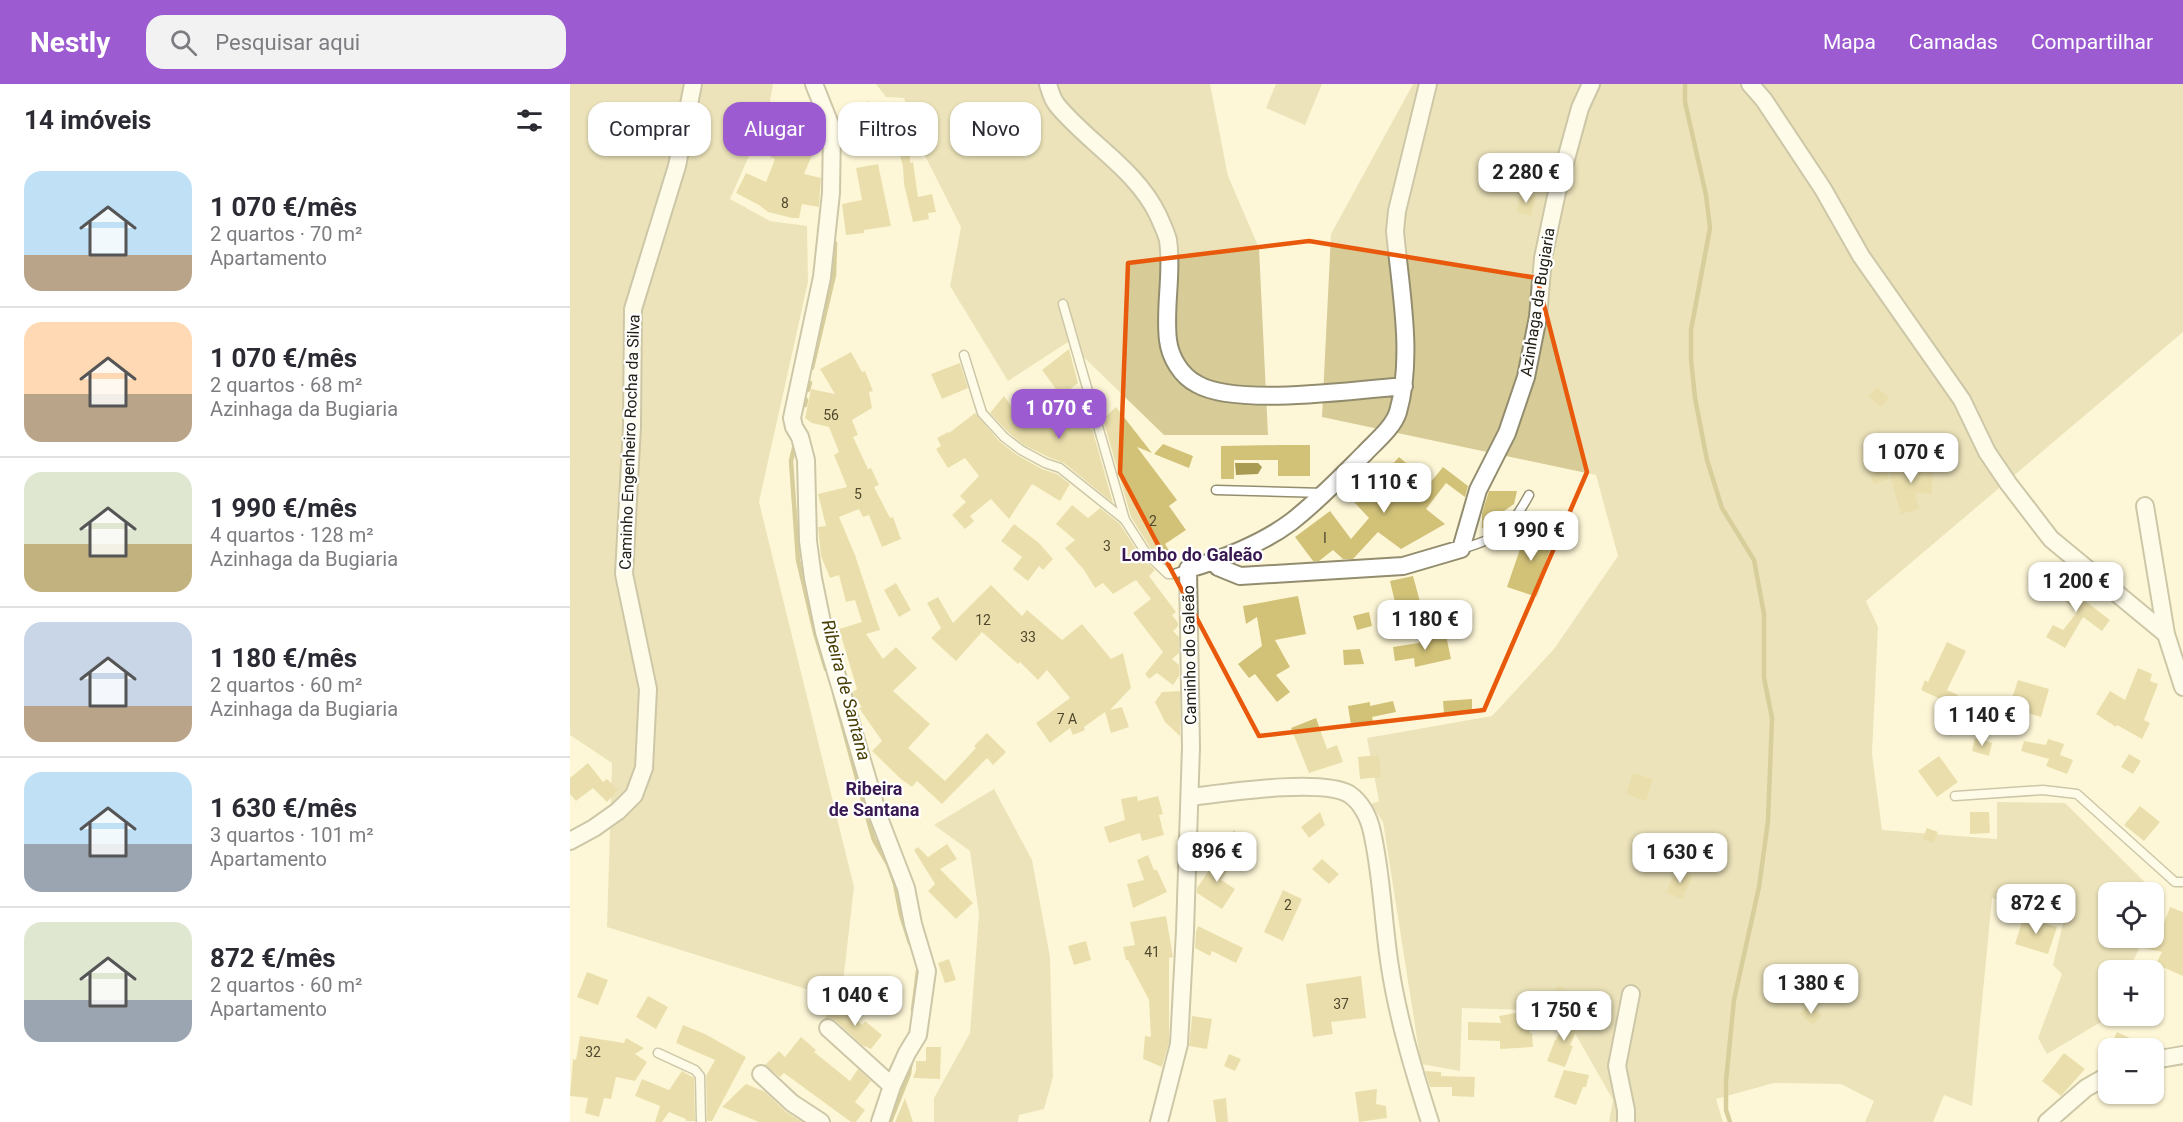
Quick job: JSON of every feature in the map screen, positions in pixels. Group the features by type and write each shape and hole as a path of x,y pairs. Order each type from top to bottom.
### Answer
{"street":[{"name":"Caminho Engenheiro Rocha da Silva","path":"570,841 618,811 634,795 644,768 648,689 624,574 632,426 633,309 676,166 693,84"},
{"path":"814,84 832,129 831,193 822,277 792,418 806,460 808,541 824,632 879,818 906,888 913,924 927,971 918,1035 892,1086 880,1122"},
{"path":"1048,84 1055,103 1121,166 1157,213 1168,239 1168,342 1177,367 1196,384 1223,393 1301,395 1404,386"},
{"name":"Caminho do Galeão","path":"1159,1122 1179,1044 1191,797 1188,569 1216,561 1289,524 1324,493 1385,431 1397,415 1404,386 1405,351 1395,231 1397,211 1428,84"},
{"name":"Azinhaga da Bugiaria","path":"1461,549 1478,490 1507,433 1526,377 1538,317 1544,258 1557,192 1580,108 1591,84"},
{"path":"1750,84 1764,100 1823,189 1867,265 1962,400 1987,452 2008,483 2051,539 2166,634"},
{"path":"2145,506 2166,634 2183,687"},
{"path":"1216,561 1218,567 1240,576 1403,566 1461,549"},
{"path":"1191,797 1266,788 1330,788 1346,793 1362,806 1372,830 1390,970 1405,1035 1430,1122"},
{"path":"1626,1122 1626,1110 1617,1066 1631,994"},
{"path":"828,1028 892,1086"},
{"path":"2164,1058 2183,1054"},
{"path":"761,1074 792,1103 821,1122"},
{"path":"2047,1122 2086,1088 2098,1081"}],"lane":[{"path":"1063,304 1125,520 1146,553 1168,574 1188,569"},
{"path":"964,355 982,413 1004,437 1020,450 1060,468 1125,520"},
{"path":"1216,490 1324,493"},
{"path":"1461,549 1483,543 1502,533 1516,518 1529,495"},
{"path":"1955,796 2043,790 2077,794 2175,882 2183,882"},
{"path":"658,1053 694,1070 700,1076 701,1122"}],"highlighted area":[{"path":"1309,241 1537,278 1587,472 1484,710 1259,736 1120,473 1128,263"}],"shaded area":[{"path":"570,84 773,84 770,102 723,102 723,156 749,156 730,199 770,221 807,226 808,282 759,502 854,887 841,1000 607,927 612,763 570,735"},
{"path":"876,84 1210,84 1228,176 1259,248 1268,435 1164,435 1068,342 1008,381 950,286 961,227 925,156 938,156 938,102 905,102 904,98 886,97"},
{"path":"1276,84 1322,84 1305,125 1266,108"},
{"path":"1413,84 2183,84 2183,332 1866,601 1878,627 1872,754 1882,830 1997,839 1997,802 2065,803 2145,882 2098,882 2098,948 2139,948 2134,960 2098,960 2098,1024 2047,1054 2038,1038 2062,974 2053,965 2065,915 1992,898 1972,1106 1944,1095 1933,1122 1865,1122 1874,1101 1841,1084 1774,1083 1716,1099 1723,1122 1609,1122 1613,1100 1568,1021 1576,1012 1556,993 1529,1010 1462,1008 1460,1071 1421,1064 1383,822 1371,804 1379,801 1367,738 1492,716 1554,649 1618,556 1596,475 1322,417 1331,234"},
{"path":"1235,463 1258,463 1262,467 1258,474 1236,475"},
{"path":"994,789 1032,860 1050,957 1053,1077 1044,1109 1019,1115 1018,1122 934,1122 934,1098 970,1033 979,914 970,851 934,825"}],"building":[{"path":"769,156 812,156 804,174 821,178 819,207 802,204 799,218 792,218 768,212 736,193 746,173 766,182 775,159"},
{"path":"900,156 910,156 918,197 932,194 936,212 928,213 929,219 913,222 904,184"},
{"path":"878,164 891,226 846,235 842,204 862,200 856,168"},
{"path":"1521,192 1536,196 1531,216 1516,212"},
{"path":"1069,349 1078,383 1061,396 1042,370"},
{"path":"851,352 862,372 865,371 873,391 869,392 872,408 852,420 858,435 853,437 868,469 871,468 879,485 874,487 890,518 893,517 901,539 882,547 869,515 863,517 859,509 839,517 855,555 880,630 866,634 883,659 896,647 917,668 893,691 930,724 908,748 945,781 987,733 1006,752 993,765 987,758 942,804 917,781 912,787 901,779 872,751 882,741 859,708 862,707 853,695 857,689 839,629 862,622 855,600 846,602 839,575 830,578 821,556 818,527 826,526 818,494 847,487 834,455 839,452 829,427 812,423 805,418 811,389 835,394 820,369"},
{"path":"960,363 968,388 942,399 931,374"},
{"path":"1877,387 1889,398 1881,407 1868,396"},
{"path":"1004,396 1024,425 1032,417 1038,423 1068,399 1091,430 1092,428 1113,503 1064,463 1024,445 1008,432 990,413"},
{"path":"1116,407 1152,453 1137,447 1177,500 1169,506 1186,530 1165,544 1173,557 1165,562 1151,549 1131,517 1103,419"},
{"path":"975,413 999,441 1017,455 1042,469 1057,474 1070,484 1060,501 1032,484 1009,519 991,499 970,516 974,521 965,529 952,515 966,502 960,496 979,476 965,458 948,468 936,449 941,446 937,438 949,433"},
{"path":"1163,444 1193,456 1189,468 1154,454"},
{"path":"1310,445 1310,476 1278,476 1278,460 1234,460 1234,479 1221,479 1221,446"},
{"path":"1399,457 1430,483 1443,467 1468,486 1465,497 1446,483 1426,509 1445,524 1401,549 1378,532 1353,559 1343,559 1333,550 1319,561 1313,561 1295,537 1330,511 1351,539 1369,518 1353,501 1374,485"},
{"path":"1907,461 1909,466 1933,466 1932,494 1915,493 1919,509 1901,514 1888,468"},
{"path":"1886,468 1889,479 1874,484 1870,474"},
{"path":"1489,491 1517,491 1514,504 1497,516 1505,520 1492,530 1482,528 1482,513"},
{"path":"1072,505 1088,518 1100,508 1120,524 1141,557 1155,570 1149,576 1176,612 1172,615 1178,623 1173,631 1179,637 1179,653 1172,659 1179,665 1179,676 1173,685 1157,673 1149,679 1145,674 1163,652 1133,613 1151,599 1136,580 1113,594 1103,583 1095,588 1084,570 1065,548 1075,540 1056,524"},
{"path":"1014,524 1039,543 1053,559 1043,570 1039,566 1028,581 1013,569 1022,557 1001,541"},
{"path":"1528,526 1555,536 1543,569 1546,570 1537,597 1507,587"},
{"path":"1413,576 1422,609 1398,615 1390,581"},
{"path":"2071,577 2090,592 2084,600 2110,620 2102,631 2083,617 2065,648 2046,637 2053,625 2063,630 2078,611 2057,595"},
{"path":"896,583 911,610 899,617 884,590"},
{"path":"991,585 1022,616 1027,610 1062,640 1082,624 1111,659 1123,653 1131,688 1110,710 1122,707 1129,727 1111,733 1105,712 1084,727 1085,730 1073,735 1070,728 1050,743 1036,723 1070,698 1047,670 1038,680 1020,662 1018,664 982,632 956,661 931,638 941,628 927,603 938,597 953,623"},
{"path":"1298,596 1306,634 1275,640 1290,667 1276,675 1290,692 1277,702 1255,674 1249,678 1238,664 1262,646 1257,617 1246,624 1243,606"},
{"path":"1369,612 1372,626 1357,630 1353,616"},
{"path":"1446,635 1451,659 1415,667 1414,658 1395,661 1393,647 1419,643 1419,641"},
{"path":"1947,642 1966,651 1947,690 1958,695 1953,705 1921,690 1925,680 1928,682"},
{"path":"1360,649 1364,664 1344,665 1343,650"},
{"path":"2138,668 2152,674 2150,681 2158,684 2144,720 2150,723 2142,739 2117,725 2116,727 2096,714 2110,691 2125,700"},
{"path":"2018,680 2049,689 2041,717 2009,707"},
{"path":"1180,691 1180,736 1165,722 1155,702 1162,692"},
{"path":"1472,699 1472,712 1444,714 1443,701"},
{"path":"1393,701 1396,712 1372,717 1373,721 1351,725 1348,706 1370,702 1370,706"},
{"path":"1316,718 1327,749 1337,745 1343,762 1309,773 1291,728"},
{"path":"1975,738 1992,743 1989,756 1972,751"},
{"path":"2048,739 2064,744 2060,755 2073,760 2067,774 2046,766 2049,759 2021,751 2024,741 2046,745"},
{"path":"2129,754 2141,761 2133,774 2121,767"},
{"path":"1379,755 1381,777 1360,779 1358,757"},
{"path":"1939,756 1958,782 1937,797 1918,771"},
{"path":"588,763 603,782 607,779 618,790 607,802 593,788 576,801 570,794 570,778"},
{"path":"1633,773 1653,779 1646,801 1626,794"},
{"path":"1137,796 1138,801 1158,796 1163,814 1159,815 1164,835 1142,841 1140,833 1109,843 1104,827 1125,820 1121,799"},
{"path":"2140,806 2160,822 2144,841 2124,825"},
{"path":"1320,812 1325,825 1309,838 1301,827"},
{"path":"1970,812 1989,812 1990,833 1970,834"},
{"path":"1927,828 1938,832 1933,843 1922,839"},
{"path":"1234,830 1242,839 1233,853 1223,847"},
{"path":"947,844 957,859 940,869 973,903 956,919 928,891 935,884 914,850 918,847 928,857"},
{"path":"1220,854 1233,863 1221,880 1235,889 1222,909 1197,893 1197,888"},
{"path":"1148,855 1167,892 1133,908 1127,884 1144,880 1137,860"},
{"path":"1322,859 1339,874 1329,884 1312,869"},
{"path":"1677,869 1693,876 1682,899 1666,892"},
{"path":"1283,890 1302,899 1283,941 1264,932"},
{"path":"2170,907 2183,912 2183,976 2164,968 2164,960 2158,960 2162,952 2144,948 2164,948 2164,923"},
{"path":"1166,916 1173,957 1169,958 1169,1042 1162,1067 1143,1059 1145,1036 1151,1037 1149,1000 1126,960 1123,947 1135,945 1130,922"},
{"path":"2024,916 2057,927 2048,954 2015,944"},
{"path":"1198,926 1243,948 1236,963 1212,951 1210,956 1195,948"},
{"path":"1086,941 1091,960 1074,965 1068,946"},
{"path":"949,959 956,980 945,983 938,963"},
{"path":"587,972 608,980 598,1005 577,997"},
{"path":"1361,976 1366,1018 1331,1022 1333,1034 1313,1037 1306,984"},
{"path":"1559,985 1578,999 1563,1019 1544,1005"},
{"path":"648,996 668,1007 656,1029 636,1017"},
{"path":"836,1003 862,1025 865,1021 882,1035 871,1049 862,1045 835,1020 824,1019"},
{"path":"1808,1004 1822,1015 1813,1025 1800,1014"},
{"path":"1526,1011 1533,1047 1500,1049 1500,1041 1468,1040 1468,1022 1501,1023 1499,1016"},
{"path":"1569,1014 1582,1020 1570,1045 1573,1046 1565,1067 1547,1061"},
{"path":"1192,1016 1212,1019 1207,1049 1189,1046"},
{"path":"683,1025 705,1034 746,1057 712,1121 707,1121 706,1076 715,1060 676,1043"},
{"path":"2117,1032 2130,1038 2114,1038"},
{"path":"580,1036 624,1043 626,1038 644,1048 635,1054 647,1062 635,1081 616,1077 611,1099 604,1098 599,1117 585,1113 588,1098 570,1096 573,1059 576,1060"},
{"path":"801,1037 816,1050 814,1052 850,1081 858,1069 871,1081 855,1102 865,1110 856,1122 851,1122 784,1073 780,1077 765,1065 779,1051 785,1057"},
{"path":"926,1047 941,1047 940,1079 913,1078 916,1061 926,1061"},
{"path":"2064,1053 2085,1069 2061,1096 2042,1081"},
{"path":"1229,1054 1241,1059 1235,1071 1224,1066"},
{"path":"1564,1070 1589,1075 1586,1087 1583,1087 1576,1105 1554,1097"},
{"path":"682,1071 694,1078 695,1121 686,1121 669,1112 662,1122 655,1122 660,1106 635,1096 642,1079 669,1090"},
{"path":"1425,1071 1441,1072 1441,1076 1475,1077 1474,1097 1452,1096 1452,1087 1430,1087"},
{"path":"746,1084 765,1092 785,1111 802,1122 759,1122 722,1107"},
{"path":"1377,1089 1376,1104 1386,1106 1387,1118 1359,1122 1355,1092"},
{"path":"905,1098 913,1122 895,1122"},
{"path":"1226,1098 1228,1122 1216,1122 1213,1100"}],"waterway":[{"path":"1685,84 1685,102 1706,195 1710,228 1691,330 1695,398 1707,460 1722,508 1754,560 1764,614 1764,678 1772,718 1768,821 1759,887 1734,1000 1726,1081 1726,1110 1730,1122"},
{"name":"Ribeira de Santana","path":"812,368 834,275 835,243"},
{"name":"Ribeira de Santana","path":"808,390 810,383"},
{"name":"Ribeira de Santana","path":"805,405 806,400"},
{"name":"Ribeira de Santana","path":"794,448 791,461 798,560 826,669"},
{"name":"Ribeira de Santana","path":"835,697 874,840 888,864 895,884 901,915 910,943"},
{"name":"Ribeira de Santana","path":"913,1010 918,971"},
{"name":"Ribeira de Santana","path":"890,1122 909,1074 911,1060"}],"district":[{"name":"Lombo do Galeão","path":"1192,555"},
{"name":"Ribeira de Santana","path":"874,799"}]}
